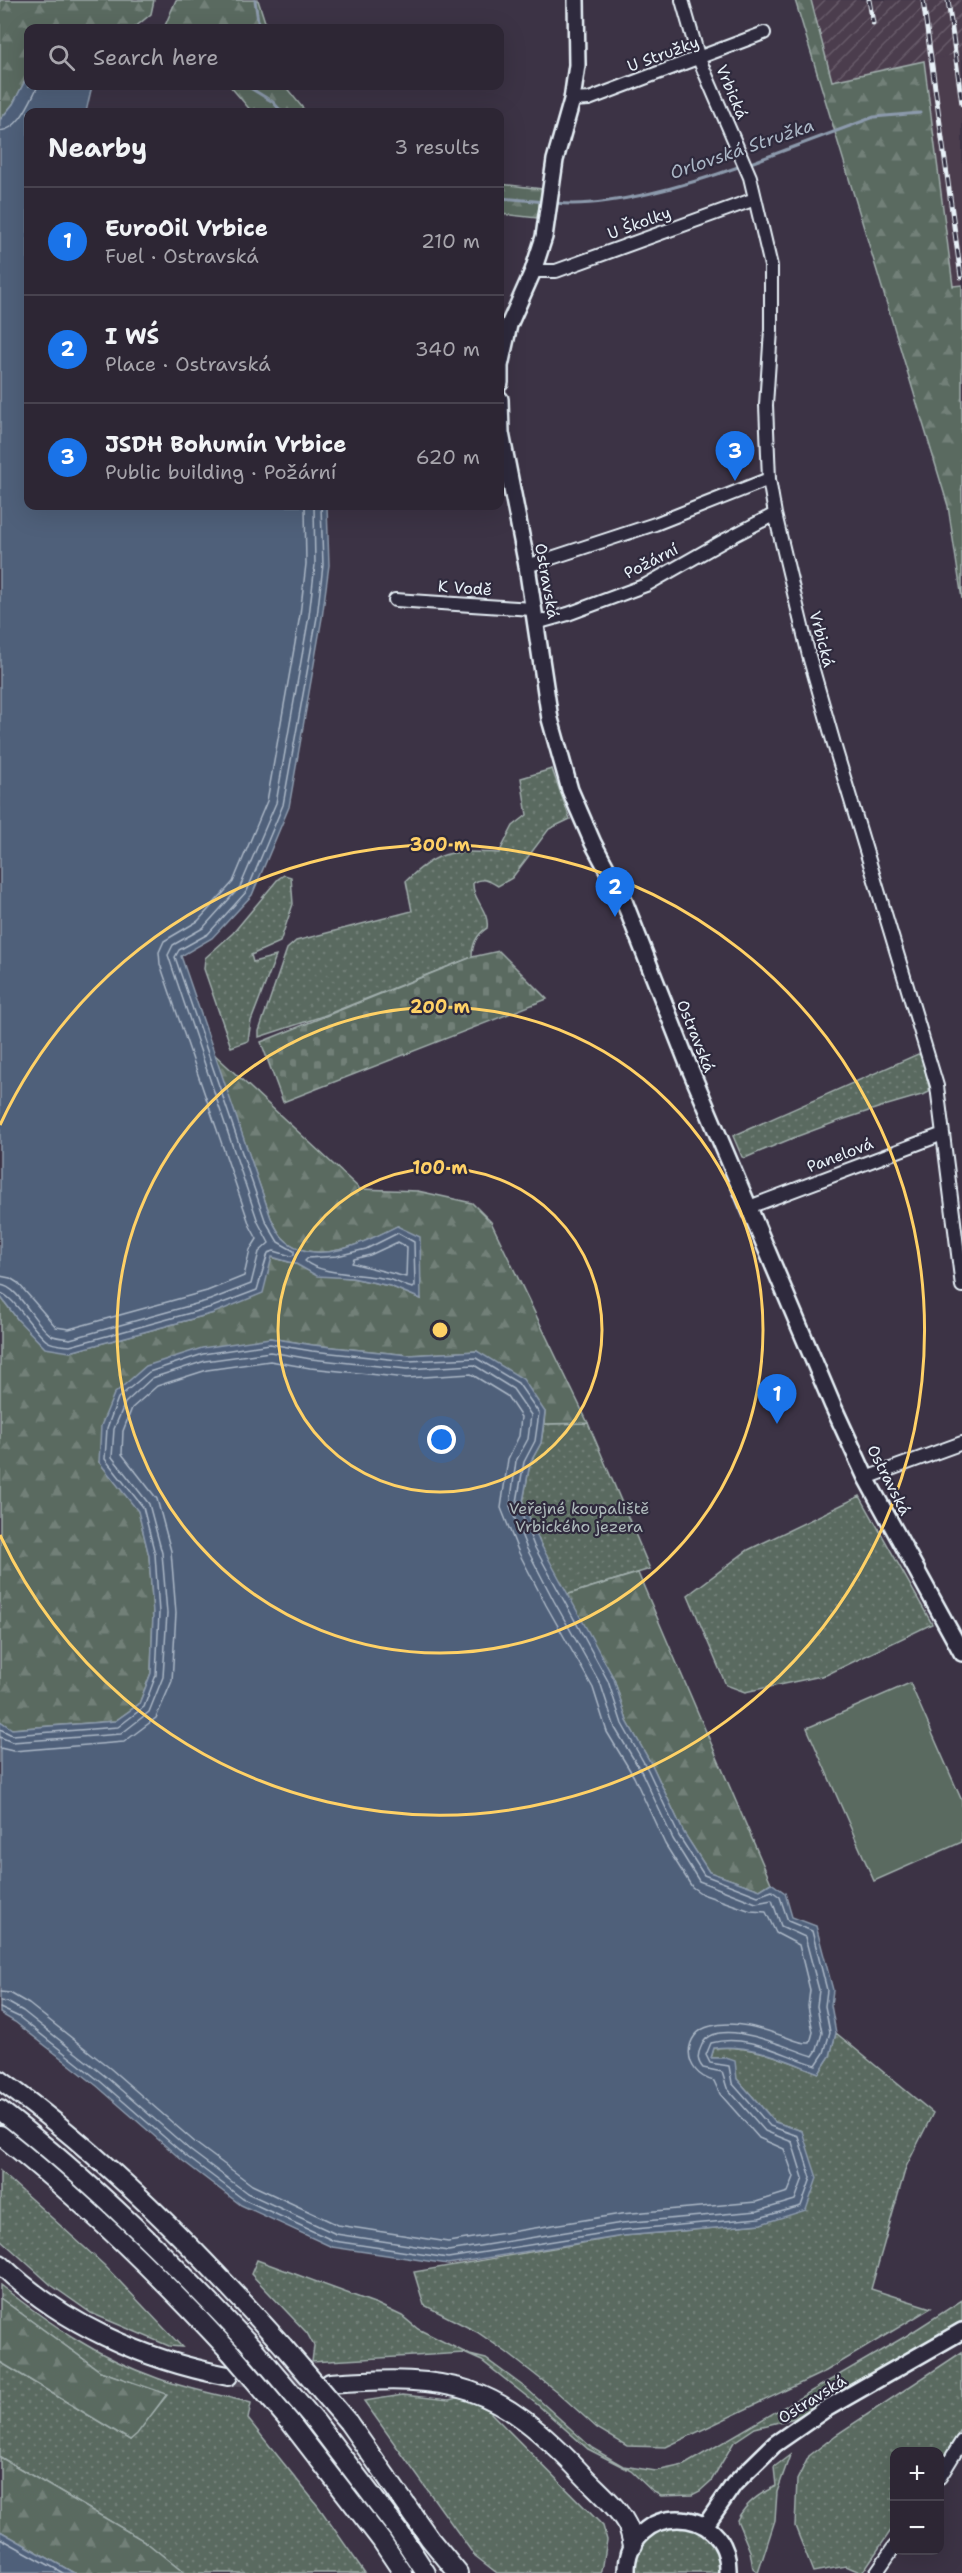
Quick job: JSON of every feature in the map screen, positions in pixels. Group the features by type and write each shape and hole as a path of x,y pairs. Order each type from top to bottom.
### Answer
{"highway":[{"path":"0,2080 143,2201 230,2288 348,2422 430,2540 458,2573"},
{"path":"0,2110 78,2174 144,2235 255,2350 316,2422 398,2530 426,2573"},
{"path":"0,2135 66,2190 132,2252 182,2300 231,2353 290,2422 381,2540 403,2573"},
{"path":"0,2264 48,2303 101,2336 162,2358 228,2376"},
{"path":"330,2384 378,2380 428,2382 472,2390 499,2402 523,2418 576,2467 627,2524 633,2545"}],"main road":[{"path":"504,348 509,325 533,271 548,218 555,160 572,100 577,65 576,0"},
{"name":"Ostravská","path":"504,448 527,566 550,719 570,790 593,843 624,901 688,1064 866,1478 962,1653"},
{"name":"Ostravská","path":"705,2526 734,2484 775,2444 824,2410 962,2331"},
{"path":"627,2573 628,2558 633,2545 652,2525 669,2518 688,2519 705,2526 716,2536 724,2549 728,2573"}],"street":[{"name":"Vrbická","path":"682,0 699,59 750,177 771,266 771,330 766,405 769,479 775,514 833,740 937,1086 962,1286"},
{"name":"U Stružky","path":"572,100 589,99 765,33"},
{"name":"U Školky","path":"533,271 556,271 755,199"},
{"name":"Požární","path":"527,566 655,524 769,479"},
{"name":"Požární","path":"534,616 568,614 646,585 727,538 775,514"},
{"name":"K Vodě","path":"395,600 534,616"},
{"name":"Panelová","path":"748,1207 943,1134"},
{"path":"866,1478 962,1443"},
{"path":"944,2469 962,2441"},
{"path":"876,2573 890,2553"}],"shaded area":[{"path":"811,0 962,0 962,53 832,81"},
{"path":"962,53 962,285 953,287 924,61"}],"green space":[{"path":"0,0 154,0 151,14 139,24 24,24 24,83 13,104 0,120"},
{"path":"176,0 258,0 266,24 166,24"},
{"path":"795,0 811,0 832,81 924,61 953,286 962,285 962,599 948,506"},
{"path":"233,90 288,90 303,108 249,108"},
{"path":"504,184 542,189 537,218 504,214"},
{"path":"552,769 570,819 549,829 512,878 498,886 486,880 473,883 475,895 486,916 487,928 475,940 472,957 323,1016 259,1037 259,1031 287,949 296,941 412,911 406,881 429,862 439,857 459,852 499,853 513,826 527,815 521,778"},
{"path":"284,875 291,877 293,904 280,942 251,955 253,962 276,956 251,1021 248,1041 231,1047 204,969 205,958 233,933 278,879"},
{"path":"499,951 547,999 283,1102 261,1042 472,957"},
{"path":"214,1054 360,1189 418,1191 472,1203 491,1222 588,1423 544,1424 545,1412 477,1351 409,1355 270,1338 99,1462 138,1510 149,1556 153,1613 151,1673 139,1704 115,1721 11,1729 0,1721 0,1296 18,1320 70,1352 214,1313 271,1257 296,1264 317,1275 352,1278 390,1286 421,1299 398,1226 356,1245 325,1252 296,1247 281,1236 271,1218"},
{"path":"918,1054 922,1056 929,1092 789,1139 745,1158 742,1157 733,1136"},
{"name":"Veřejné koupaliště Vrbického jezera","path":"588,1423 650,1569 566,1595 523,1502 530,1463 541,1443 544,1424"},
{"path":"860,1496 932,1624 826,1675 745,1692 726,1685 688,1595 748,1550"},
{"path":"638,1573 771,1883 760,1890 709,1872 684,1833 653,1767 627,1721 614,1679 566,1595"},
{"path":"910,1683 962,1801 962,1842 874,1881 807,1728"},
{"path":"836,2033 933,2113 906,2167 871,2289 931,2308 826,2371 666,2447 627,2446 597,2428 556,2391 506,2352 477,2332 424,2305 414,2272 623,2236 761,2224 802,2131 775,2122 737,2079 726,2058 711,2058 714,2048 728,2047 755,2051 781,2058 819,2073 830,2056"},
{"path":"0,2171 104,2265 182,2347 169,2346 91,2313 51,2285 0,2239"},
{"path":"257,2260 377,2304 402,2316 418,2329 470,2355 486,2359 527,2389 592,2448 623,2466 656,2471 684,2465 906,2336 962,2300 962,2321 795,2418 755,2428 734,2442 711,2481 700,2491 692,2495 661,2496 652,2491 631,2471 588,2449 482,2361 464,2353 312,2362 314,2346 307,2333 251,2274"},
{"path":"0,2285 37,2313 94,2350 135,2370 192,2389 251,2403 248,2419 318,2506 365,2573 184,2573 146,2542 0,2457 0,2362 130,2440 167,2395 100,2371 0,2298"},
{"path":"0,2298 100,2371 167,2394 137,2434 130,2440 0,2362"},
{"path":"962,2352 962,2428 944,2456 944,2447 890,2447 890,2532 862,2573 846,2566 813,2572 795,2526 797,2480 809,2456 836,2435"},
{"path":"403,2395 449,2400 470,2395 494,2405 491,2413 603,2526 607,2540 601,2573 497,2573 474,2555 364,2401"},
{"path":"790,2455 777,2492 775,2520 758,2573 753,2569 750,2551 737,2520 754,2500 776,2486 774,2467"},
{"path":"0,2457 146,2542 184,2573 74,2573 0,2531"},
{"path":"684,2525 701,2532 712,2542 716,2548 722,2573 635,2573 637,2553 648,2538 665,2529"}],"water":[{"path":"24,83 24,90 91,90 87,108 24,108 24,510 327,510 329,565 289,807 252,895 212,938 181,956 271,1218 279,1234 296,1247 325,1252 355,1245 397,1226 420,1237 421,1299 390,1286 352,1278 317,1276 296,1264 272,1257 263,1293 214,1313 70,1352 45,1348 18,1320 0,1296 0,120 13,104"},
{"path":"270,1338 409,1355 477,1351 523,1379 545,1412 541,1443 530,1463 523,1502 540,1543 614,1679 627,1721 653,1767 684,1833 709,1872 760,1890 771,1883 785,1893 792,1917 816,1926 833,1990 831,2005 836,2033 830,2056 819,2073 781,2058 741,2048 714,2048 711,2058 726,2058 735,2061 737,2079 775,2122 802,2131 817,2178 806,2210 761,2224 623,2236 448,2264 332,2247 241,2205 183,2161 97,2086 15,2022 0,2013 0,1721 12,1729 115,1721 139,1704 151,1673 153,1613 149,1556 138,1511 99,1462 101,1426 114,1394 146,1366 202,1348"},
{"path":"0,2531 74,2573 0,2573"}],"waterway":[{"name":"Orlovská Stružka","path":"255,0 258,24"},
{"name":"Orlovská Stružka","path":"254,90 278,108"},
{"name":"Orlovská Stružka","path":"748,164 874,117 920,113"},
{"name":"Orlovská Stružka","path":"555,203 576,204 624,199 674,187 741,166"},
{"name":"Orlovská Stružka","path":"504,198 546,202"}],"tunnel":[{"path":"228,2376 325,2383"}],"railway":[{"path":"869,0 873,23"},
{"path":"923,0 961,277"},
{"path":"948,0 962,104"}],"place":[{"name":"JSDH Bohumín Vrbice","path":"735,481"},
{"name":"I WŚ","path":"615,917"},
{"name":"EuroOil Vrbice","path":"777,1424"}]}
